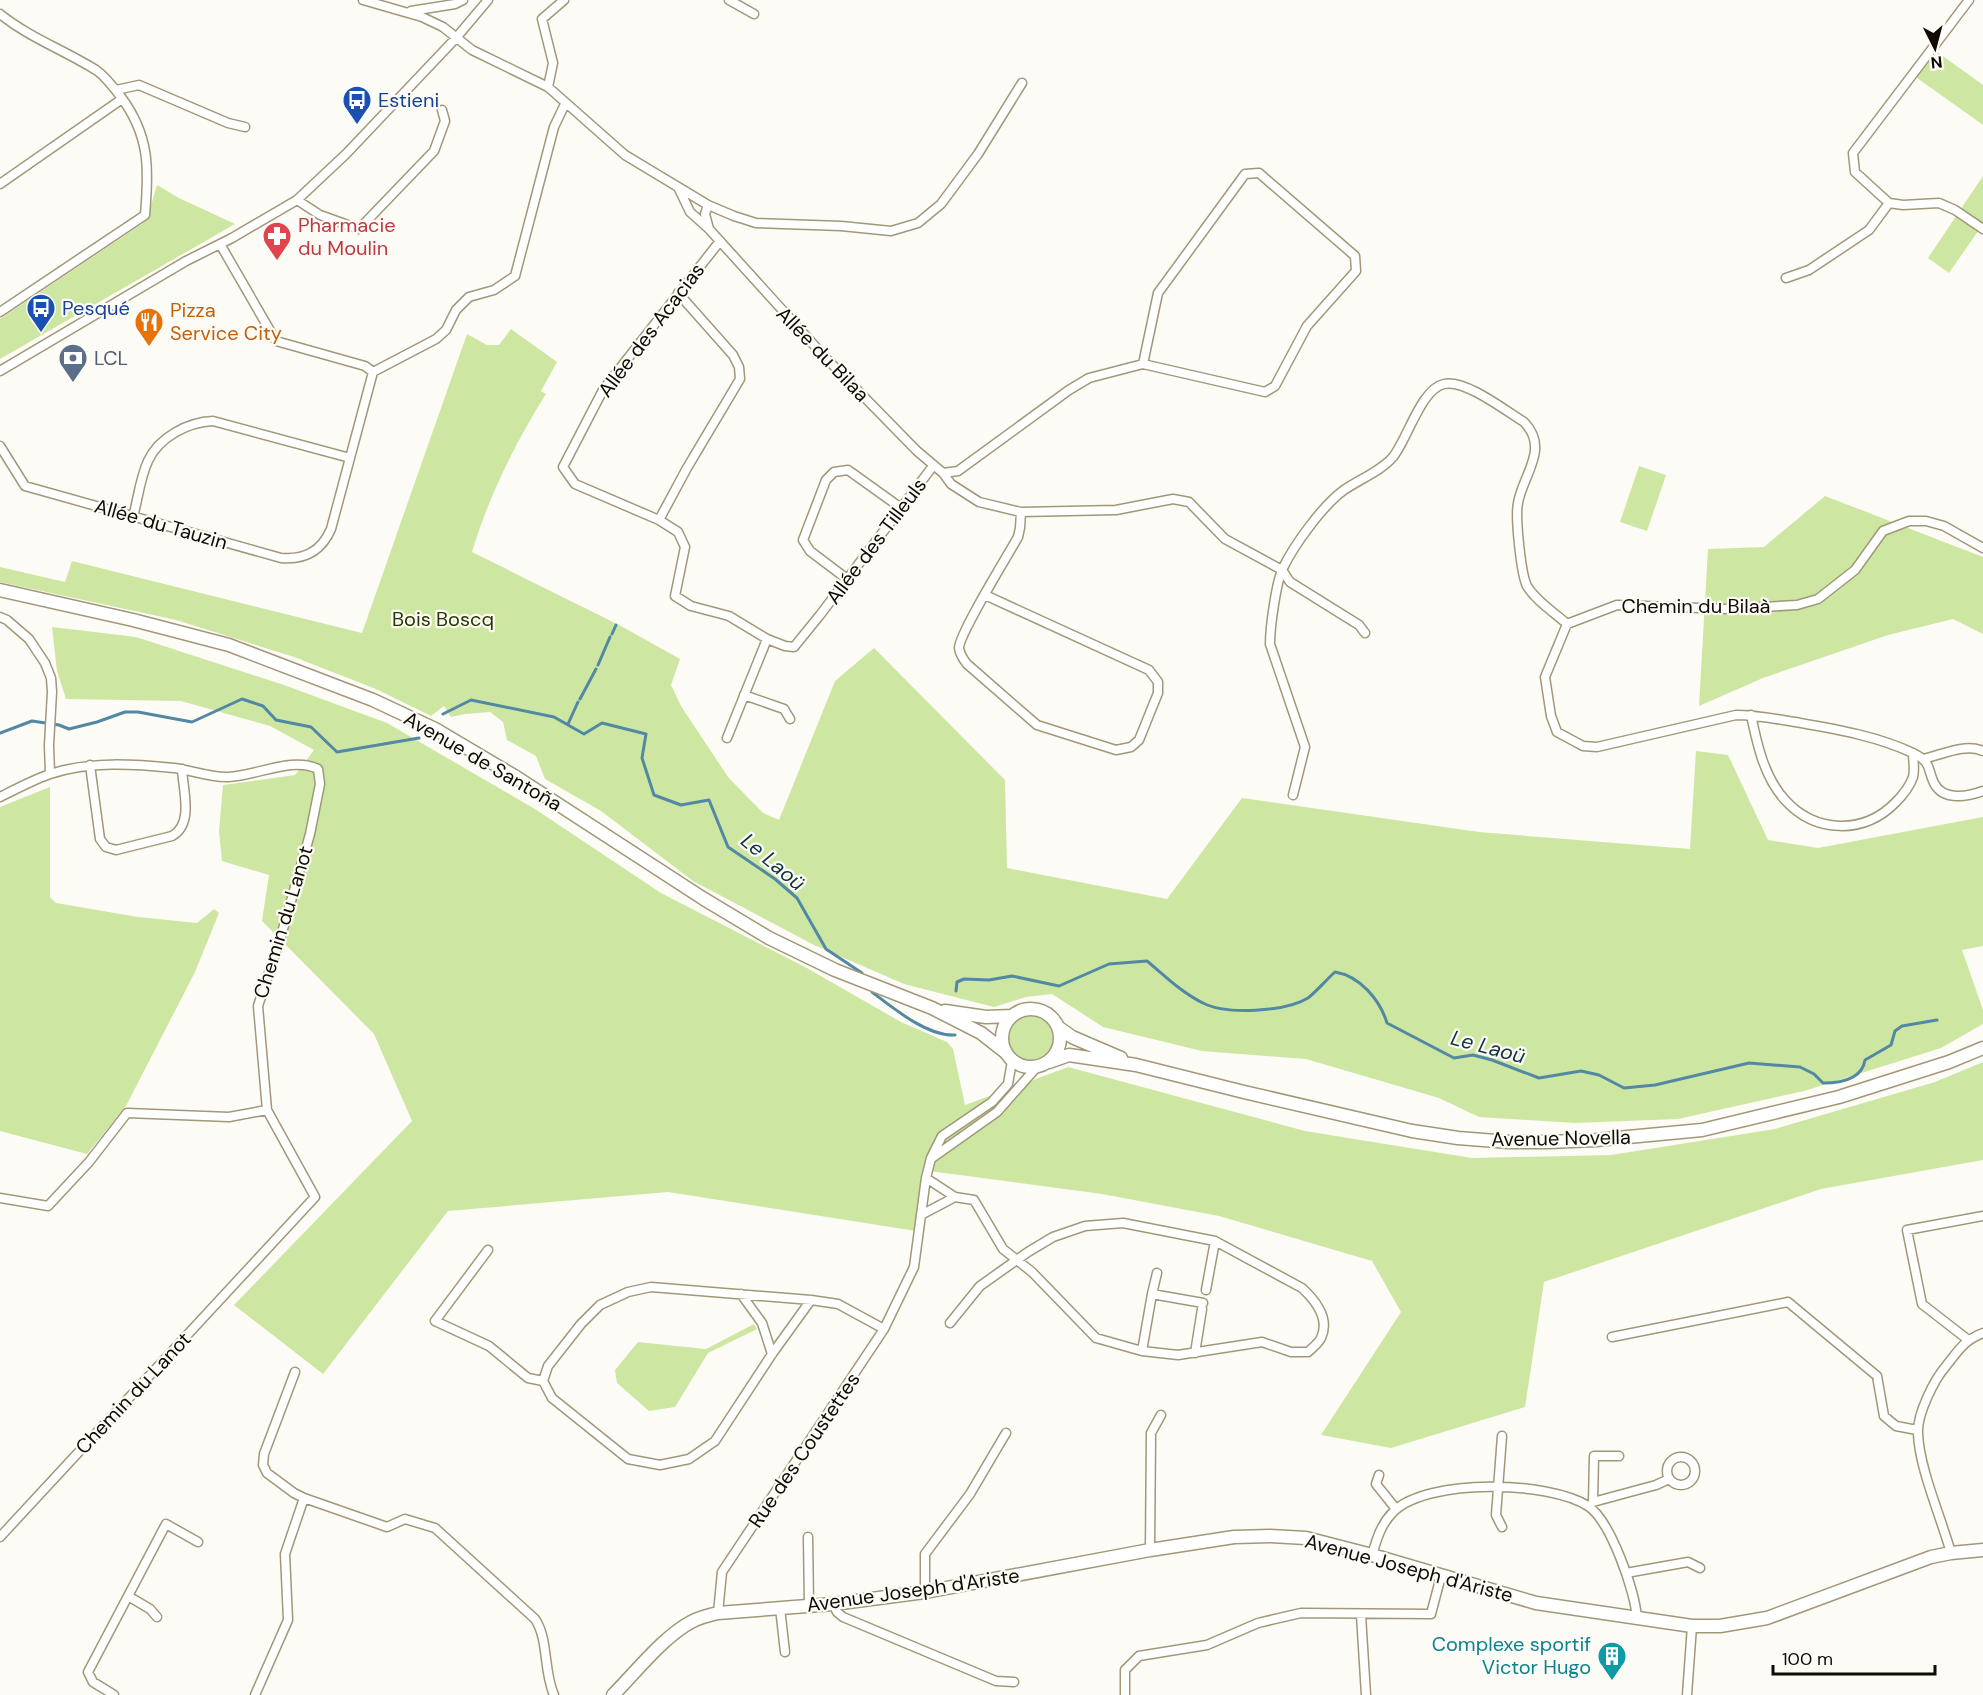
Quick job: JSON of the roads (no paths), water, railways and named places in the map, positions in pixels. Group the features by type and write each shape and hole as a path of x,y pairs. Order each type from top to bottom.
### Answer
{"main road":[{"name":"Avenue de Santoña","path":"0,590 133,620 229,645 373,700 435,729 516,777 704,899 769,938 835,970 932,1008 981,1033 1004,1051"},
{"name":"Avenue de Santoña","path":"932,1008 986,1017 1012,1016"},
{"path":"1029,1009 1038,1010 1046,1013 1058,1027 1060,1046 1056,1055 1049,1062 1036,1068 1019,1066 1004,1051 1002,1032 1012,1016 1029,1009"},
{"name":"Avenue Novella","path":"1058,1027 1072,1037 1136,1065"},
{"name":"Avenue Novella","path":"1049,1062 1069,1055 1136,1065 1266,1098 1412,1131 1509,1142 1548,1142 1702,1130 1839,1096 1949,1062 1983,1048"},
{"name":"Avenue Joseph d'Ariste","path":"718,1613 833,1604 925,1592 1150,1550 1234,1537 1270,1536 1306,1538 1372,1555 1536,1604 1692,1626 1720,1626 1767,1618 1930,1557 1951,1552 1983,1550"},
{"path":"613,1695 665,1643 690,1623 718,1613"}],"street":[{"path":"363,0 422,16 443,27 472,50 548,87 625,155 679,189 708,205 756,223 841,226 891,231 918,223 941,204 972,162 1022,83"},
{"path":"407,12 454,4 463,0"},
{"path":"0,371 176,267 297,200 331,170 456,38 488,0"},
{"path":"548,87 553,63 542,19 564,0"},
{"path":"729,0 754,14"},
{"path":"1969,0 1853,153 1855,172 1889,202 1903,205 1939,203 1959,212 1983,229"},
{"path":"0,14 16,27 98,71 116,90 139,127 145,142 148,176 145,215 0,312"},
{"path":"116,90 139,85 245,128"},
{"path":"0,184 122,99"},
{"path":"133,517 147,462 157,446 183,428 199,422 213,421 350,458 373,372 436,339 446,330 456,310 469,297 494,290 515,276 554,127 565,104"},
{"path":"297,200 320,215 360,229 434,151 445,121 442,110"},
{"path":"943,474 958,471 1089,378 1143,364 1265,392 1275,386 1307,326 1356,271 1355,256 1259,173 1245,174 1158,293 1143,364"},
{"name":"Allée du Bilaa","path":"679,189 690,213 709,229 823,355 951,484 979,502 1021,512 1116,510 1173,499 1189,502 1225,539 1282,570 1290,582 1359,626 1365,633"},
{"path":"1786,278 1809,270 1869,230 1889,202"},
{"path":"708,205 705,214 709,229"},
{"name":"Allée des Acacias","path":"720,241 603,390 564,467 575,484 659,520 678,532 685,547 675,596 690,606 729,616 767,639"},
{"path":"220,244 276,341 365,366 373,372"},
{"path":"659,520 740,379 739,367 733,355 678,293"},
{"path":"1293,795 1305,747 1270,644 1270,629 1282,570 1319,514 1343,491 1390,459 1400,447 1426,397 1434,387 1446,383 1456,383 1524,422 1531,429 1536,447 1534,459 1517,506 1523,574 1528,587 1568,624 1545,677 1551,716 1557,732 1584,746 1597,747 1736,715 1751,715 1838,729 1887,743 1913,753 1929,764 1932,780 1938,789 1947,795 1958,796 1983,791"},
{"name":"Allée du Tauzin","path":"0,446 25,486 281,558 293,559 303,558 316,551 327,538 350,458"},
{"name":"Allée des Tilleuls","path":"767,639 794,647 933,466"},
{"path":"847,579 810,551 803,540 826,480 834,472 848,470 901,508"},
{"path":"985,596 1149,670 1158,682 1158,693 1139,740 1131,747 1116,750 1037,725 967,664 961,656 959,646 985,596 1018,537 1021,512"},
{"name":"Chemin du Bilaà","path":"1568,624 1617,605 1729,609 1797,605 1818,599 1855,570 1883,531 1909,521 1926,521 1944,526 1983,548"},
{"path":"0,617 7,620 29,639 45,663 51,678 50,774"},
{"path":"727,738 767,639"},
{"path":"744,695 784,709 790,719"},
{"path":"1751,715 1763,762 1773,784 1786,801 1798,811 1815,821 1832,826 1848,827 1863,824 1884,814 1897,802 1913,776 1913,753"},
{"path":"1923,759 1959,749 1977,748 1983,751"},
{"name":"Chemin du Lanot","path":"0,796 50,774 90,765 135,764 227,777 298,764 311,765 318,769 320,784 310,834 258,1006 267,1110 315,1197 0,1537"},
{"path":"90,765 100,839 106,847 116,850 180,832 186,814 182,769"},
{"name":"Rue des Coustettes","path":"718,1613 722,1572 884,1329 914,1267 926,1178 931,1158 942,1136 992,1102 1008,1084 1012,1061"},
{"path":"931,1158 997,1112 1036,1068"},
{"path":"0,1198 48,1206 89,1162 127,1113 229,1117 267,1110"},
{"path":"926,1178 955,1197 974,1200 1003,1249 1016,1260 1032,1272 1096,1338 1142,1351 1178,1355 1262,1342 1291,1352 1308,1352 1321,1340 1324,1321 1314,1299 1302,1288 1215,1241 1123,1222 1086,1226 1053,1237 1016,1260 980,1286 950,1323"},
{"path":"921,1215 955,1197"},
{"path":"1968,1339 1922,1304 1907,1230 1983,1216"},
{"path":"1206,1290 1215,1241"},
{"path":"488,1250 435,1321 489,1346 528,1378 543,1381"},
{"path":"1142,1351 1157,1273"},
{"path":"811,1300 772,1354 715,1441 688,1459 660,1465 628,1460 552,1398 543,1381 548,1366 581,1324 600,1305 628,1292 651,1287 811,1300 838,1304 884,1329"},
{"path":"741,1294 762,1323 772,1354"},
{"path":"1152,1294 1203,1306 1195,1353"},
{"path":"1612,1337 1788,1302 1877,1376 1884,1416 1896,1426 1917,1430"},
{"path":"1951,1552 1920,1452 1917,1430 1922,1411 1939,1374 1968,1339 1983,1333"},
{"path":"295,1372 264,1454 263,1465 267,1473 304,1498 387,1527 405,1519 435,1528 535,1619 542,1629 548,1682 554,1695"},
{"path":"1150,1550 1151,1433 1161,1415"},
{"path":"925,1592 925,1554 970,1494 1006,1433"},
{"path":"1502,1436 1496,1515 1502,1527"},
{"path":"1619,1456 1594,1456 1591,1504 1614,1542 1626,1573 1637,1618"},
{"path":"1379,1475 1376,1484 1396,1509"},
{"path":"1372,1555 1382,1524 1396,1509 1438,1491 1498,1487 1533,1490 1591,1504 1669,1479"},
{"path":"255,1695 288,1620 285,1554 304,1498"},
{"path":"114,1695 93,1682 88,1672 166,1524 198,1542"},
{"path":"808,1537 809,1605"},
{"path":"1626,1573 1688,1562 1700,1568"},
{"path":"1125,1695 1125,1670 1139,1656 1207,1645 1258,1623 1300,1614 1431,1614 1441,1576"},
{"path":"128,1596 150,1609 157,1617"},
{"path":"833,1604 843,1617 996,1681 1014,1682"},
{"path":"780,1608 785,1652"},
{"path":"1361,1615 1366,1695"},
{"path":"1687,1695 1692,1626"}],"waterway":[{"path":"612,634 616,625"},
{"path":"598,665 610,637"},
{"path":"580,699 596,669"},
{"name":"Le Laoü","path":"0,733 32,721 69,729 125,712 138,712 192,722 242,699 263,706 276,720 311,727 337,752 419,738"},
{"name":"Le Laoü","path":"443,714 471,700 554,717 584,734 602,723 646,734 642,758 654,795 681,805 709,800 728,847 775,879 797,898 826,949 862,973"},
{"path":"568,724 578,702"},
{"name":"Le Laoü","path":"956,991 957,982 964,979 989,980 1012,976 1059,986 1109,964 1147,961 1181,989 1203,1003 1226,1009 1256,1010 1298,1003 1308,998 1335,972 1353,978 1368,990 1384,1014 1387,1023 1454,1058 1473,1055 1539,1078 1581,1071 1599,1075 1624,1088 1655,1085 1749,1063 1800,1067 1814,1074 1823,1083 1843,1081 1860,1072 1865,1060 1891,1045 1895,1031 1902,1026 1937,1020"},
{"name":"Le Laoü","path":"872,992 922,1026 955,1035"}],"place":[{"name":"Estieni","path":"357,126"},
{"name":"Pharmacie du Moulin","path":"277,262"},
{"name":"Pesqué","path":"41,334"},
{"name":"Pizza Service City","path":"149,348"},
{"name":"LCL","path":"73,384"},
{"name":"Complexe sportif Victor Hugo","path":"1612,1682"}],"park label":[{"name":"Bois Boscq","path":"443,619"}]}
